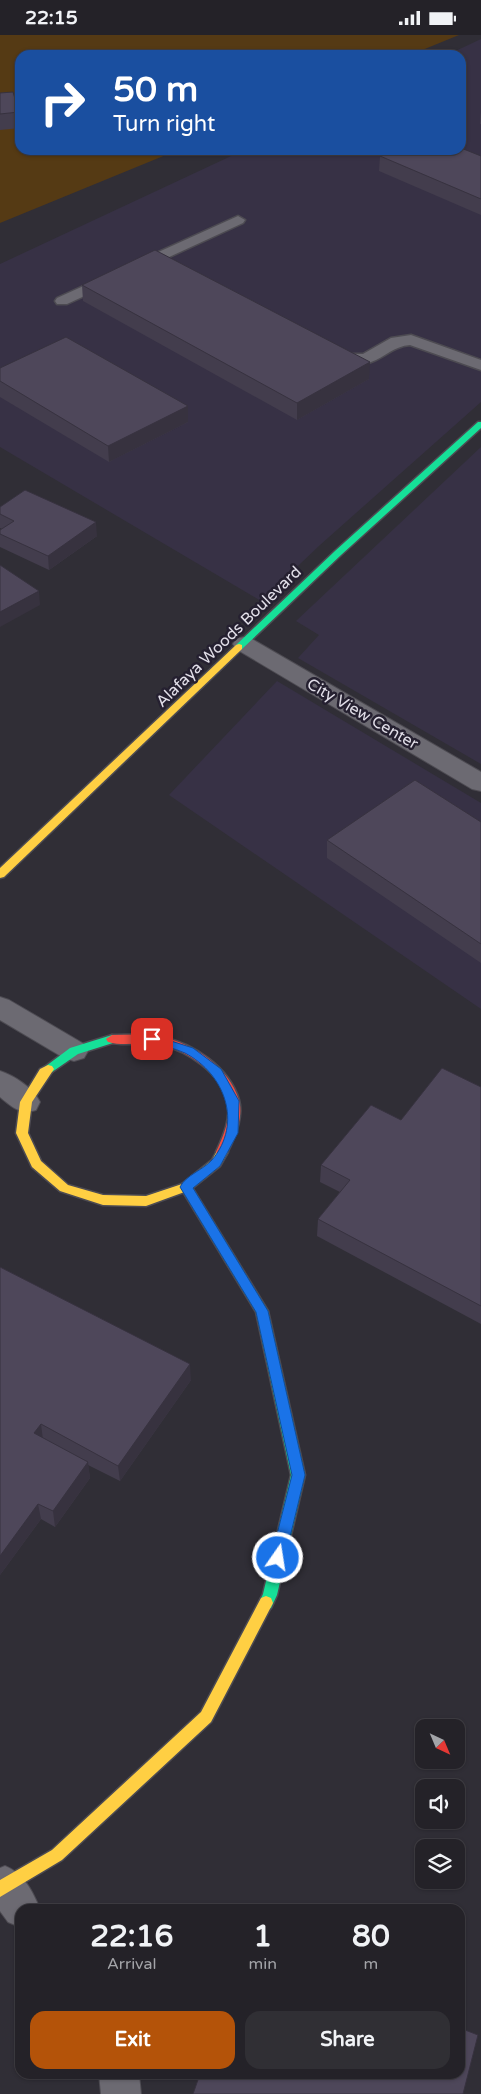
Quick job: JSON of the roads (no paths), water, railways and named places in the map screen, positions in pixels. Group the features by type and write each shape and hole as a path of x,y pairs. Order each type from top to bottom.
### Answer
{"street":[{"name":"Alafaya Woods Boulevard","path":"0,874 338,553 481,424"},
{"name":"City View Center","path":"244,644 481,783"},
{"path":"0,1007 74,1051"},
{"path":"112,1039 152,1039 189,1051 217,1072 233,1101 232,1133 216,1163 186,1187 146,1201 103,1200 64,1188 36,1163 22,1133 26,1102 44,1072 74,1051 112,1039"},
{"path":"0,1082 26,1102"},
{"path":"9,1894 57,1855 206,1717 270,1595 298,1475 262,1311 186,1187"},
{"path":"120,2079 121,2094"}],"lane":[{"path":"62,301 238,220"},
{"path":"154,259 171,268"},
{"path":"320,345 346,359 366,359 396,341 411,340 481,365"}]}
